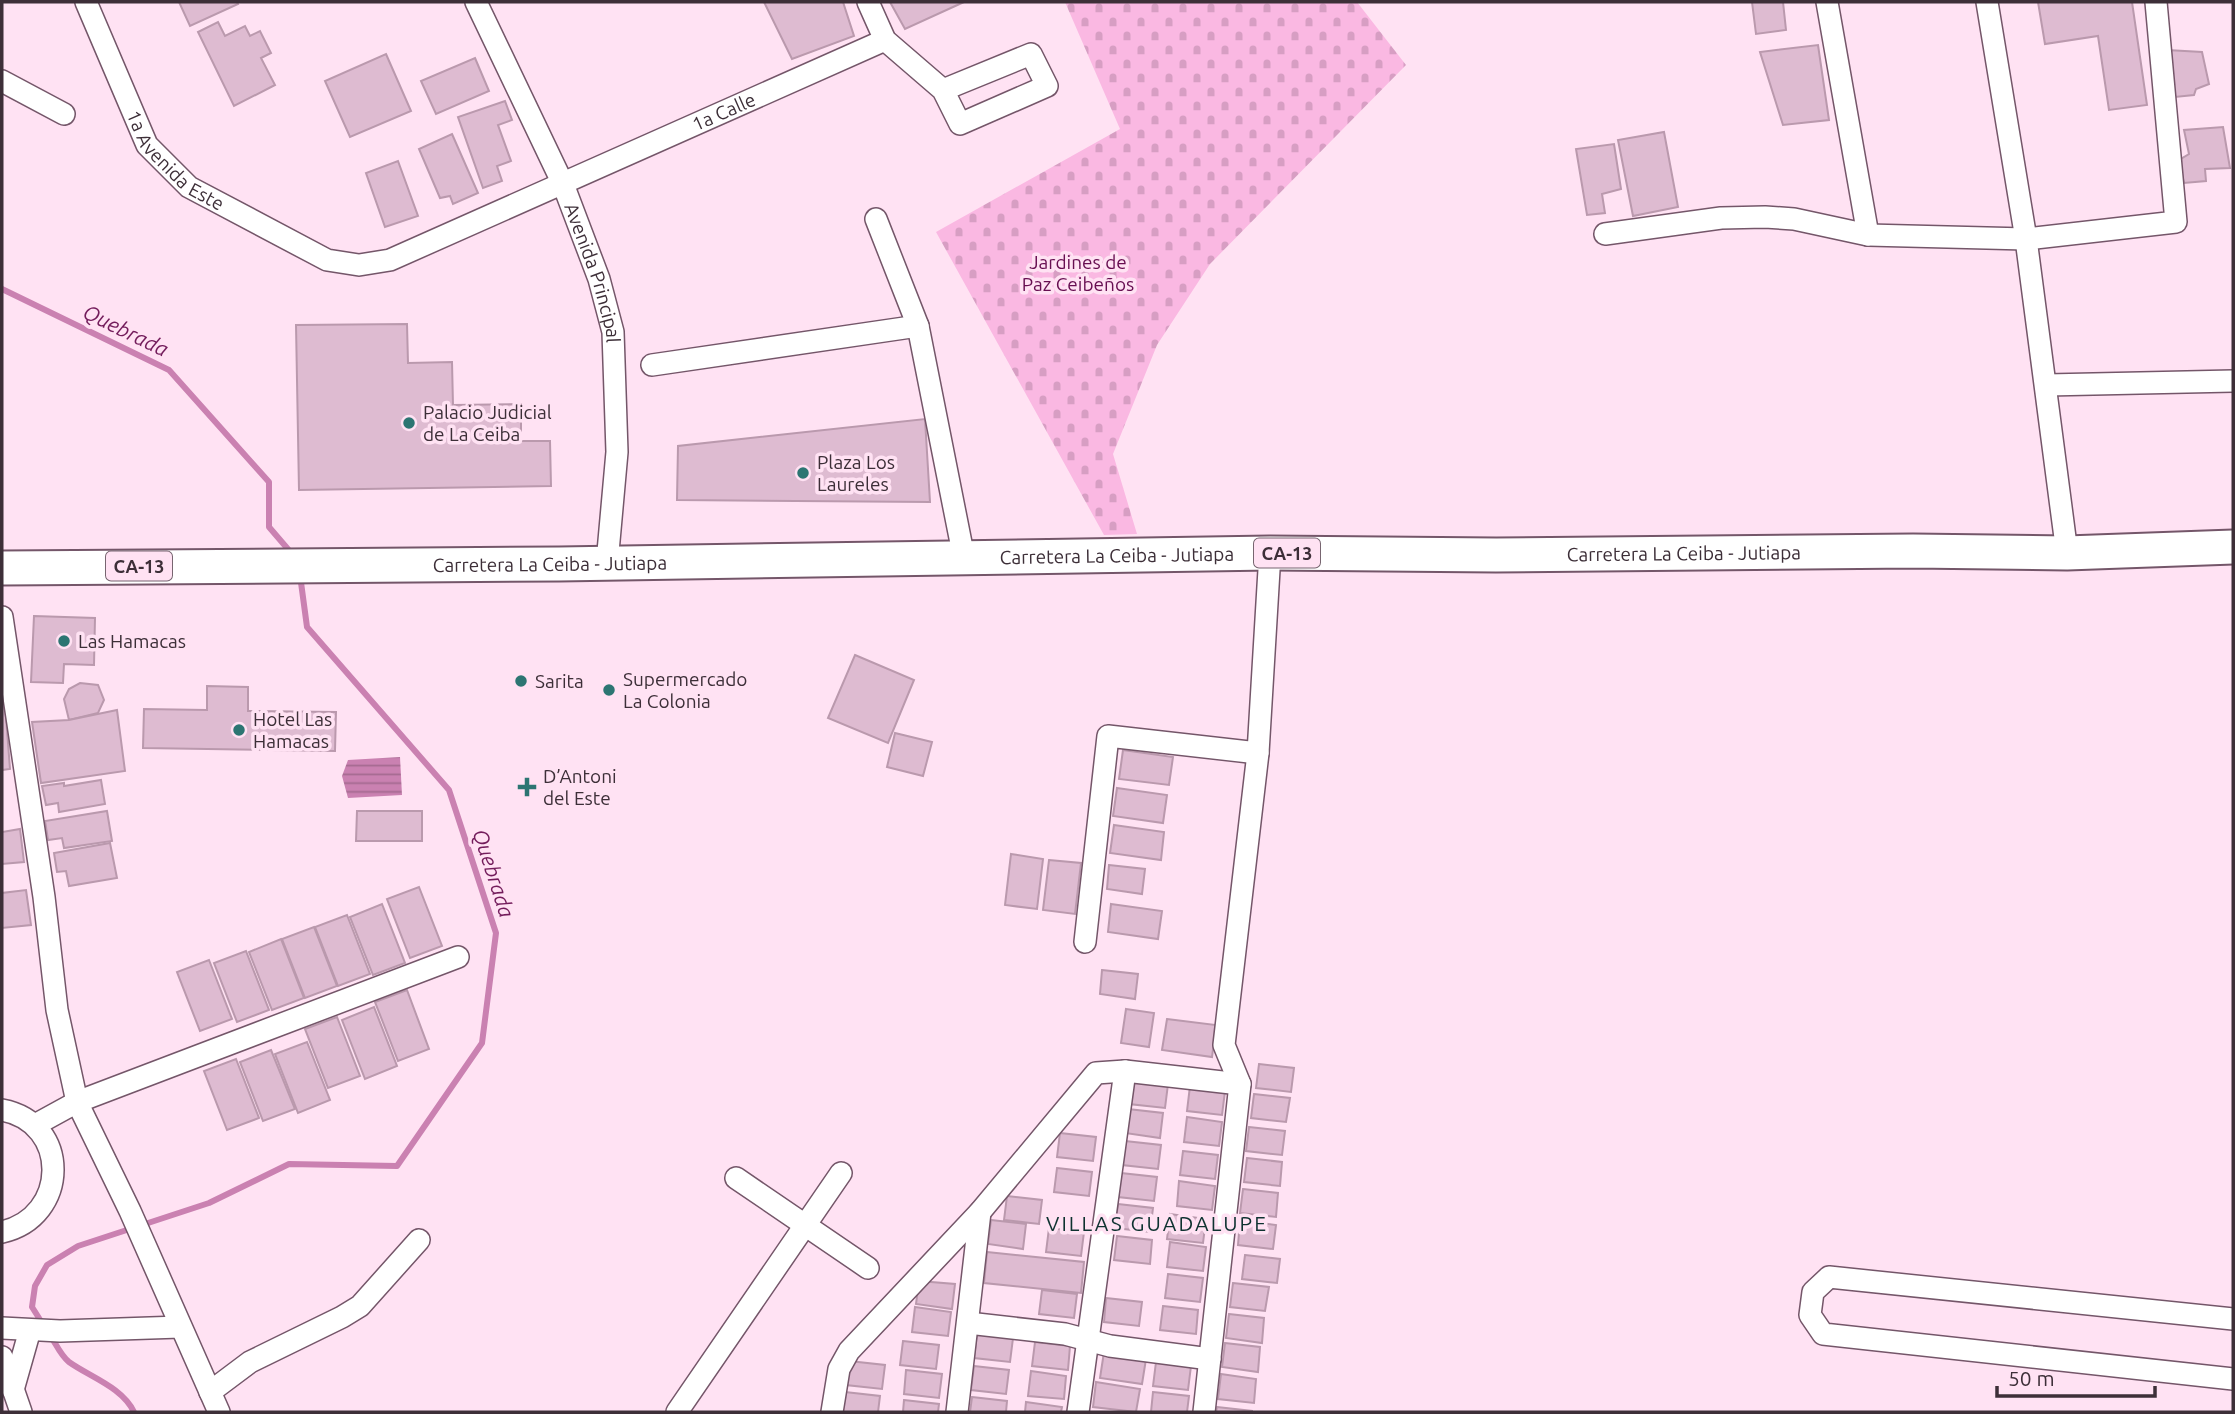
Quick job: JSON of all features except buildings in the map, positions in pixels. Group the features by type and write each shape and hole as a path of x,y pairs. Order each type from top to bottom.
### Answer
{"main road":[{"name":"Carretera La Ceiba - Jutiapa","path":"2,568 607,563 1270,553 2067,553 2233,547"}],"street":[{"name":"1a Avenida Este","path":"86,2 147,145 189,187 327,260"},
{"name":"Avenida Principal","path":"477,2 563,184 598,279 612,332 617,452 607,563"},
{"path":"868,2 885,40 943,90"},
{"path":"1827,2 1868,235"},
{"path":"1987,2 2026,239 2067,553"},
{"path":"1605,234 1721,218 1765,217 1794,219 1868,235 2026,239 2176,222 2156,2"},
{"name":"1a Calle","path":"327,260 359,265 390,260 885,40"},
{"path":"2,81 64,114"},
{"path":"876,219 918,326 964,558"},
{"path":"652,365 918,326"},
{"path":"2046,385 2233,381"},
{"path":"1204,1412 1240,1084 1224,1045 1258,752 1270,553"},
{"path":"2,617 44,897 57,1010 77,1102 130,1210 219,1412"},
{"path":"1085,942 1108,736 1258,752"},
{"path":"35,1125 77,1102 458,957"},
{"path":"832,1412 839,1369 849,1351 980,1212 1096,1073 1125,1071 1240,1084"},
{"path":"1078,1412 1125,1071"},
{"path":"2,1110 21,1115 45,1137 53,1180 44,1205 27,1221 2,1232"},
{"path":"677,1412 841,1173"},
{"path":"736,1178 868,1268"},
{"path":"957,1412 980,1212"},
{"path":"210,1392 250,1362 360,1306 419,1240"},
{"path":"2233,1319 1829,1277 1813,1292 1810,1315 1823,1334 2233,1379"},
{"path":"968,1323 1065,1334 1110,1346 1210,1359"},
{"path":"2,1328 60,1331 180,1327"},
{"path":"13,1390 31,1330"},
{"path":"2,1357 21,1412"}],"green space":[{"name":"Jardines de Paz Ceibeños","path":"1065,2 1357,2 1406,65 1210,264 1157,345 1113,454 1137,534 1104,535 936,232 1120,129"}],"shaded area":[{"path":"400,757 402,795 348,798 342,776 348,760"}],"waterway":[{"name":"Quebrada","path":"2,289 169,370 269,482 269,527 293,555"},
{"name":"Quebrada","path":"44,1326 32,1307 35,1286 47,1265 78,1246 209,1203 289,1164 397,1166 482,1043 496,933 449,790 307,627 300,575"},
{"name":"Quebrada","path":"50,1335 66,1359 114,1389 129,1403 134,1412"}],"place":[{"name":"Palacio Judicial de La Ceiba","path":"409,423"},
{"name":"Plaza Los Laureles","path":"803,473"},
{"name":"Las Hamacas","path":"64,641"},
{"name":"Sarita","path":"521,681"},
{"name":"Supermercado La Colonia","path":"609,690"},
{"name":"Hotel Las Hamacas","path":"239,730"},
{"name":"D’Antoni del Este","path":"527,787"}],"district":[{"name":"VILLAS GUADALUPE","path":"1157,1223"}]}
